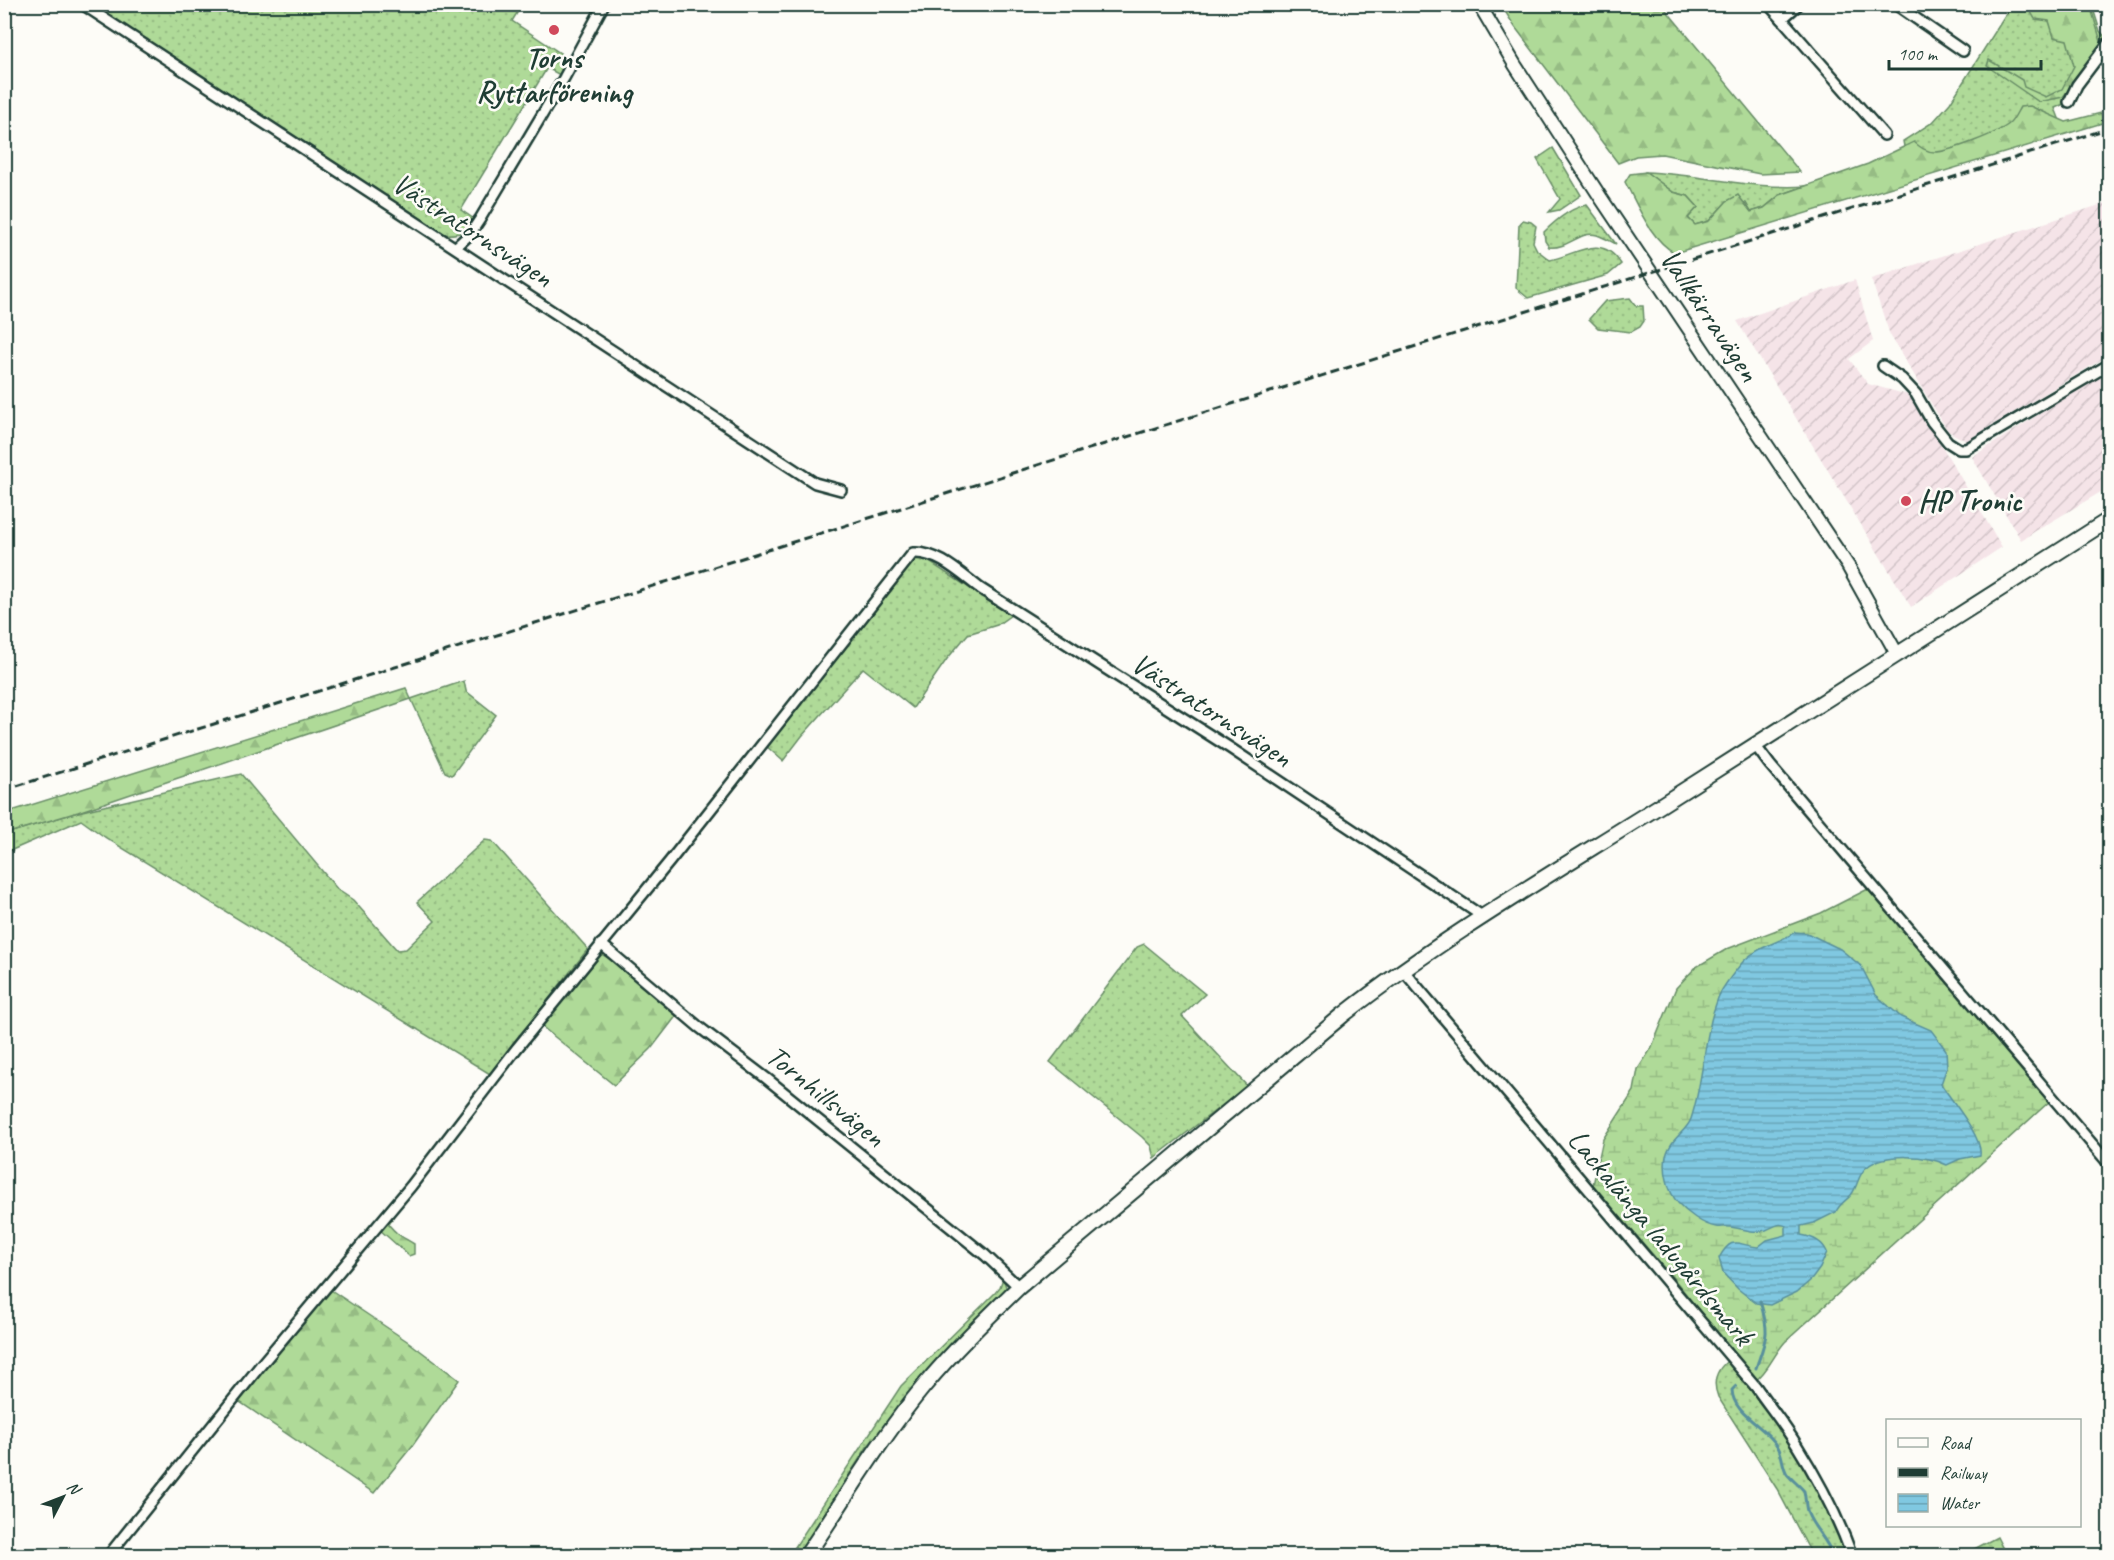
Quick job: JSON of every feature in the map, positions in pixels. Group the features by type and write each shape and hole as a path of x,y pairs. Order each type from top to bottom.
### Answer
{"main road":[{"path":"806,1556 890,1430 923,1386 979,1325 1019,1287 1319,1035 1403,970 1482,916 2109,519"}],"street":[{"name":"Västratornsvägen","path":"82,4 815,483 841,490"},
{"path":"456,247 470,234 480,219 564,78 604,4"},
{"name":"Vallkärravägen","path":"1479,4 1515,65 1601,198 1848,566 1897,654"},
{"path":"1768,4 1884,135"},
{"path":"1782,19 1799,4"},
{"path":"1895,4 1964,51"},
{"path":"2069,102 2077,85 2109,41"},
{"path":"1883,366 1916,394 1932,422 1948,442 1959,449 1966,449 2109,364"},
{"name":"Västratornsvägen","path":"601,944 677,852 913,553 922,552 946,562 981,589 1230,748 1482,916"},
{"path":"1755,745 2109,1165"},
{"path":"108,1556 274,1349 411,1186 601,944"},
{"name":"Tornhillsvägen","path":"601,944 699,1028 766,1078 985,1255 1019,1287"},
{"name":"Lackalänga ladugårdsmark","path":"1403,970 1756,1387 1806,1460 1829,1502 1852,1556"}],"shaded area":[{"path":"2109,202 2109,355 1966,441 1948,431 1890,335 1871,279"},
{"path":"1855,280 1873,341 1849,359 1868,384 1912,396 2002,547 1911,607 1737,321"},
{"path":"2109,370 2109,487 2021,540 1972,457"}],"green space":[{"path":"91,5 522,5 512,21 569,59 560,75 547,68 461,210 474,219 461,232 442,234"},
{"path":"1501,5 1662,5 1800,172 1760,174 1662,154 1636,156 1618,163 1515,27"},
{"path":"2012,5 2092,5 2100,31 2109,41 2069,102 2055,108 2062,126 1909,174 1903,141 1933,122 1950,103"},
{"path":"2027,5 2048,5 2053,9 2056,5 2090,5 2102,45 2063,97 2039,102 1987,66 1989,60 2022,80 2024,87 2046,97 2062,89 2074,66 2067,40 2054,37 2049,21 2035,19"},
{"path":"2030,106 2066,122 2109,111 2109,121 1675,253 1666,247 1652,231 1625,182 1630,174 1646,172 1673,192 1688,196 1698,207 1688,218 1695,225 1709,221 1727,201 1738,195 1751,212 1764,208 1780,195 1868,164 1914,142 1932,152 1985,137 2011,121 2020,107"},
{"path":"1553,148 1581,195 1559,210 1549,212 1560,199 1537,159"},
{"path":"1646,172 1766,186 1806,186 1780,195 1764,208 1751,212 1746,203 1727,201 1709,221 1695,225 1688,218 1698,207 1688,196 1673,192"},
{"path":"1587,205 1616,244 1591,234 1579,237 1562,246 1549,247 1545,241 1544,232 1558,219"},
{"path":"1523,220 1536,226 1533,242 1537,250 1550,260 1596,247 1613,254 1621,264 1608,275 1528,298 1516,288 1519,225"},
{"path":"1630,298 1636,306 1643,306 1644,321 1640,327 1631,332 1598,328 1589,319 1605,301"},
{"path":"914,559 925,559 1011,615 997,625 968,634 947,659 913,708 863,668 802,736 783,761 765,745 902,573"},
{"path":"464,681 466,691 496,715 452,775 445,772 411,699"},
{"path":"406,688 411,699 78,812 5,834 5,813"},
{"path":"241,774 338,890 353,900 397,950 406,949 435,921 417,902 485,840 492,841 588,949 490,1074 106,838 81,820 5,853 5,834 78,812"},
{"path":"1868,889 2050,1101 1785,1342 1764,1373 1755,1381 1678,1284 1593,1185 1603,1139 1634,1091 1638,1069 1651,1049 1676,988 1696,967 1727,949 1821,913"},
{"path":"1144,944 1205,994 1182,1016 1247,1086 1154,1158 1151,1146 1142,1137 1050,1062 1137,947"},
{"path":"600,953 618,964 677,1015 651,1049 614,1085 540,1025"},
{"path":"389,1216 393,1217 389,1225 392,1229 414,1244 414,1254 409,1256 379,1229"},
{"path":"1003,1278 1006,1287 1003,1293 958,1339 867,1447 798,1555 789,1556 901,1386 995,1293"},
{"path":"328,1288 410,1343 459,1380 413,1445 374,1493 237,1400"},
{"path":"1730,1359 1801,1459 1849,1555 1812,1555 1777,1489 1718,1397 1715,1386 1716,1376 1721,1367"},
{"path":"1997,1537 2004,1551 1997,1555 1963,1555"}],"water":[{"path":"1795,932 1807,933 1840,949 1861,966 1876,995 1901,1017 1931,1030 1946,1050 1947,1067 1941,1084 1972,1129 1980,1147 1980,1155 1960,1159 1947,1165 1918,1157 1895,1157 1875,1162 1867,1167 1853,1192 1836,1212 1814,1223 1801,1226 1801,1235 1817,1241 1827,1252 1812,1279 1797,1292 1770,1305 1756,1303 1738,1289 1723,1273 1719,1258 1732,1243 1758,1247 1767,1240 1786,1235 1786,1226 1778,1225 1757,1231 1716,1227 1701,1221 1686,1211 1674,1198 1667,1181 1665,1162 1671,1145 1691,1119 1699,1089 1709,1028 1722,989 1747,958"}],"waterway":[{"path":"1756,1368 1766,1335 1760,1301"},
{"path":"1736,1386 1732,1390 1738,1407 1778,1447 1785,1471 1804,1491 1808,1514 1833,1556"}],"railway":[{"path":"4,790 2110,128"}],"place":[{"name":"Torns Ryttarförening","path":"554,30"},
{"name":"HP Tronic","path":"1906,501"}]}
